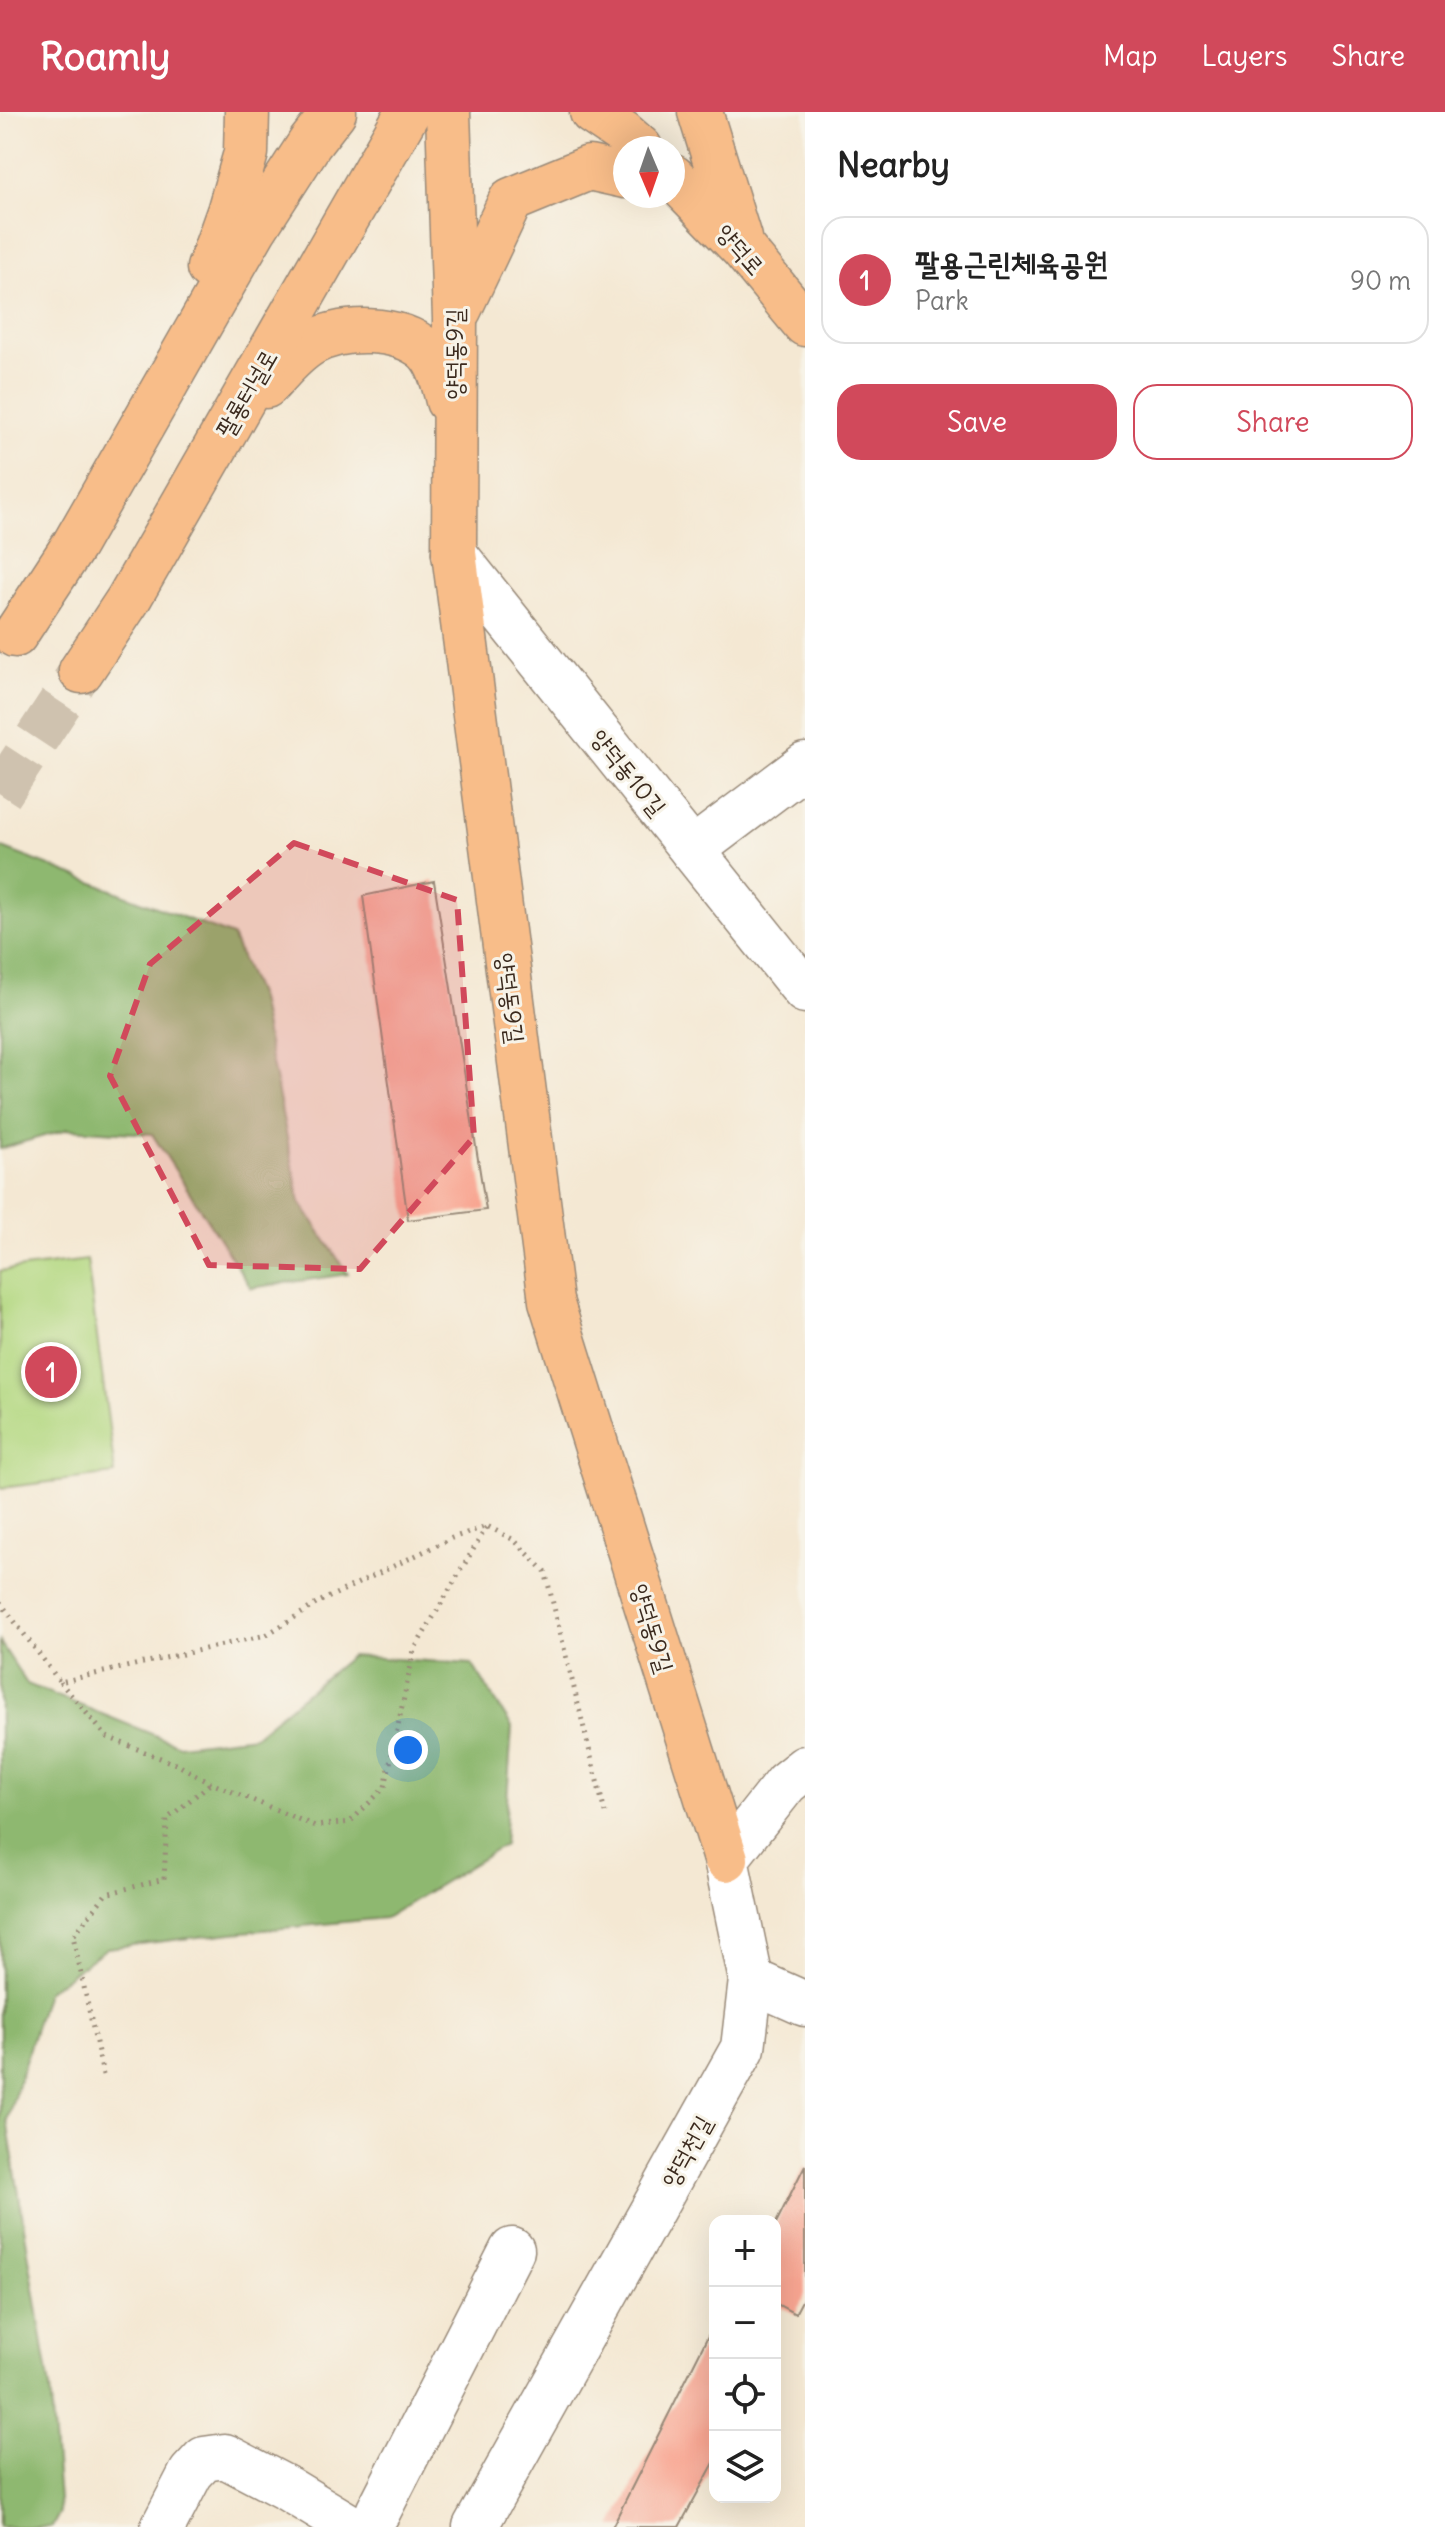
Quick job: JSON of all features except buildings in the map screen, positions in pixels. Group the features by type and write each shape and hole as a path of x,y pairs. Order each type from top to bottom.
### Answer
{"main road":[{"path":"152,408 229,212 246,153 247,112"},
{"path":"15,635 74,545 254,230 310,143 334,112"},
{"name":"팔룡터널로","path":"81,671 128,600 408,112"},
{"name":"양덕동9길","path":"448,112 455,319 454,553 551,1301 726,1859"},
{"path":"592,112 626,136"},
{"path":"700,112 742,248"},
{"path":"455,319 511,200 589,168 613,173"},
{"name":"양덕로","path":"685,191 742,248 805,324"},
{"path":"208,460 255,398 295,355 314,342 340,334 377,332 407,338 428,352 442,378 455,430"}],"street":[{"name":"양덕동10길","path":"454,553 805,991"},
{"path":"692,850 805,765"},
{"path":"726,1859 786,1783 805,1768"},
{"name":"양덕천길","path":"475,2527 743,2048 751,1980 726,1859"},
{"path":"751,1980 805,2004"},
{"path":"163,2527 191,2473 204,2459 225,2456 288,2489 379,2523 512,2250"}],"path":[{"path":"60,1682 266,1635 321,1601 452,1538 487,1526 514,1540 545,1571 605,1813"},
{"path":"0,1602 60,1682 107,1737 315,1826 350,1822 385,1787 414,1650 487,1526"},
{"path":"103,2075 73,1936 106,1894 164,1879 167,1819 211,1783"}],"highlighted area":[{"path":"294,843 457,900 474,1137 360,1269 209,1265 110,1076 150,964"}],"green space":[{"path":"0,847 232,936 259,999 300,1202 348,1274 251,1288 152,1134 68,1129 0,1149"},
{"path":"87,1260 115,1474 0,1488 0,1271"},
{"path":"0,1642 27,1684 179,1745 254,1736 351,1656 472,1664 512,1727 504,1845 385,1918 107,1948 46,1992 7,2120 50,2388 60,2512 52,2527 0,2527"}],"tunnel":[{"path":"0,794 81,671"}],"place":[{"name":"팔용근린체육공원","path":"51,1372"}]}
